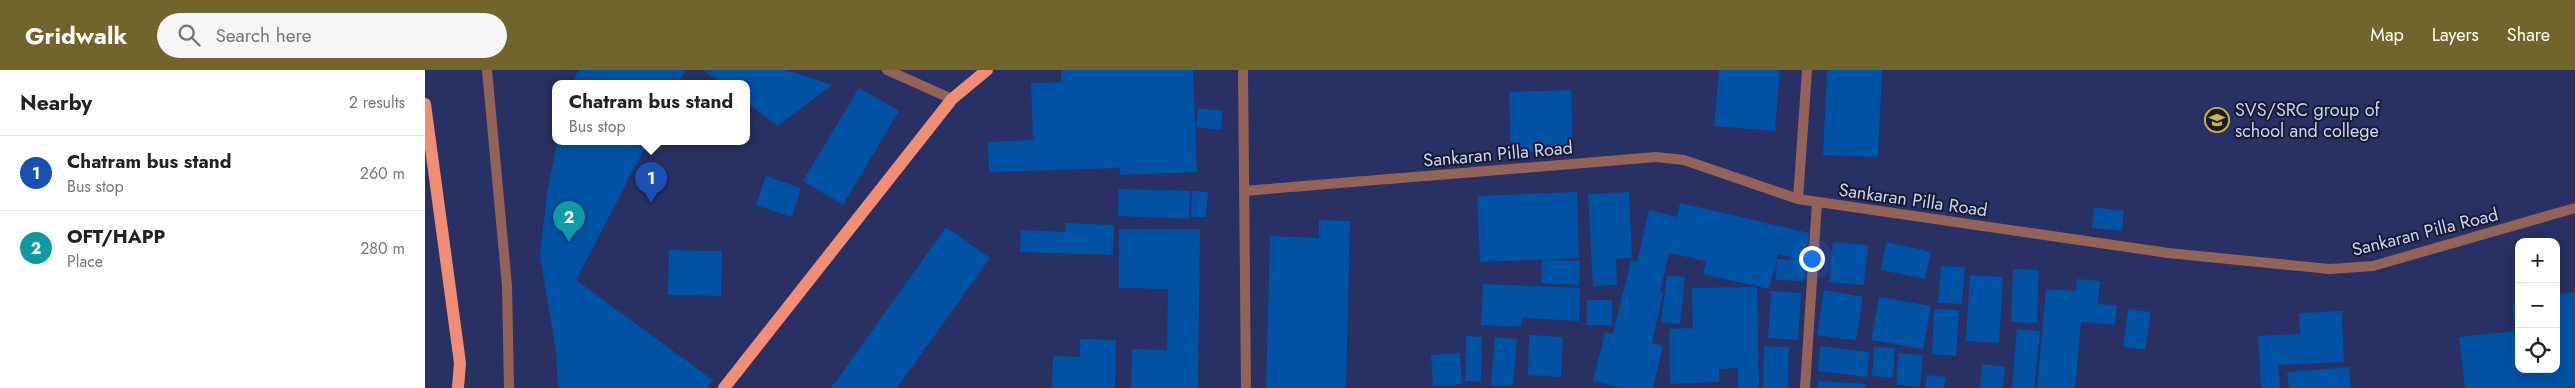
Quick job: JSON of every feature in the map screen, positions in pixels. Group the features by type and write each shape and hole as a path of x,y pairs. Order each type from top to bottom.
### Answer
{"main road":[{"path":"724,388 952,100 987,70"},
{"path":"425,110 460,363 458,388"}],"street":[{"path":"487,70 507,286 509,388"},
{"path":"887,70 952,100"},
{"path":"1243,70 1246,388"},
{"path":"1798,199 1807,70"},
{"name":"Sankaran Pilla Road","path":"1244,191 1656,157 1684,160 1798,199 2168,253 2330,269 2373,266 2575,208"},
{"path":"1805,388 1817,202"}],"building":[{"path":"578,70 685,70 680,80 574,80"},
{"path":"703,70 787,70 832,85 778,126 750,105 750,80 717,80"},
{"path":"1061,70 1193,70 1197,172 1120,175 1120,168 989,172 988,142 1033,140 1031,83 1061,82"},
{"path":"1719,70 1780,70 1775,131 1714,126"},
{"path":"1827,70 1882,70 1878,157 1823,155"},
{"path":"859,88 899,111 843,205 803,181"},
{"path":"1571,90 1573,150 1511,152 1509,92"},
{"path":"1198,108 1223,111 1221,130 1196,127"},
{"path":"556,145 646,145 576,280 713,380 706,388 558,388 556,351 540,255 547,193"},
{"path":"766,176 801,188 792,217 756,205"},
{"path":"1119,189 1190,191 1189,219 1118,216"},
{"path":"1192,191 1208,192 1206,217 1191,217"},
{"path":"1577,192 1579,258 1480,262 1477,196"},
{"path":"1629,192 1632,258 1616,259 1617,285 1593,286 1588,194"},
{"path":"1680,203 1809,233 1802,260 1778,254 1769,289 1703,274 1706,261 1669,253 1660,292 1663,293 1652,343 1663,346 1653,388 1623,388 1593,381 1605,332 1613,334 1631,260 1637,262 1649,210 1677,217"},
{"path":"2094,207 2124,211 2122,231 2092,228"},
{"path":"1319,220 1350,221 1346,388 1266,388 1270,236 1319,238"},
{"path":"1066,223 1114,225 1113,255 1020,252 1021,230 1065,232"},
{"path":"946,227 990,258 897,388 831,388"},
{"path":"1119,229 1200,229 1198,388 1131,388 1132,349 1167,350 1168,289 1119,288"},
{"path":"1833,242 1868,245 1864,285 1829,282"},
{"path":"1886,242 1931,252 1925,279 1881,270"},
{"path":"669,250 722,251 721,296 668,295"},
{"path":"1777,259 1805,260 1804,281 1776,280"},
{"path":"1542,260 1580,261 1579,285 1541,283"},
{"path":"1941,266 1965,267 1962,304 1938,303"},
{"path":"2013,269 2039,270 2037,323 2011,322"},
{"path":"1667,275 1685,277 1680,324 1661,322"},
{"path":"1970,275 2003,277 1999,343 1966,341"},
{"path":"2077,279 2100,281 2098,304 2117,305 2115,325 2081,322 2075,388 2037,388 2046,289 2076,291"},
{"path":"1483,284 1580,288 1579,321 1522,318 1521,327 1481,325"},
{"path":"1757,287 1759,388 1738,388 1738,368 1719,369 1719,382 1670,384 1669,329 1693,328 1692,288"},
{"path":"1824,290 1863,297 1856,341 1817,335"},
{"path":"1771,291 1801,293 1798,340 1768,338"},
{"path":"2575,292 2575,388 2465,388 2459,337 2515,331 2515,373 2560,373 2560,294"},
{"path":"1879,297 1931,306 1923,349 1871,340"},
{"path":"1587,300 1612,300 1612,325 1587,325"},
{"path":"2513,305 2515,305 2515,322"},
{"path":"1934,309 1959,310 1956,356 1932,354"},
{"path":"2128,309 2151,312 2145,350 2123,347"},
{"path":"2342,311 2344,362 2278,365 2280,388 2261,388 2258,336 2300,334 2299,313"},
{"path":"2017,329 2040,331 2034,388 2012,388"},
{"path":"1529,335 1563,337 1561,377 1528,375"},
{"path":"1466,336 1482,337 1481,382 1465,381"},
{"path":"1495,337 1517,339 1513,386 1491,385"},
{"path":"1080,339 1116,340 1115,388 1052,388 1053,356 1080,357"},
{"path":"1764,346 1789,347 1788,388 1763,388"},
{"path":"1820,346 1869,352 1867,377 1818,371"},
{"path":"1874,347 1895,348 1893,378 1872,376"},
{"path":"1460,353 1462,384 1433,386 1431,355"},
{"path":"1899,353 1923,355 1920,387 1896,385"},
{"path":"1982,364 2005,367 2003,388 1980,388"},
{"path":"2349,367 2351,388 2289,388 2287,372"},
{"path":"1927,375 1946,377 1944,388 1925,388"},
{"path":"1818,381 1866,384 1865,388 1817,388"}],"place":[{"name":"SVS/SRC group of school and college","path":"2217,120"},
{"name":"Chatram bus stand","path":"651,203"},
{"name":"OFT/HAPP","path":"569,242"}]}
